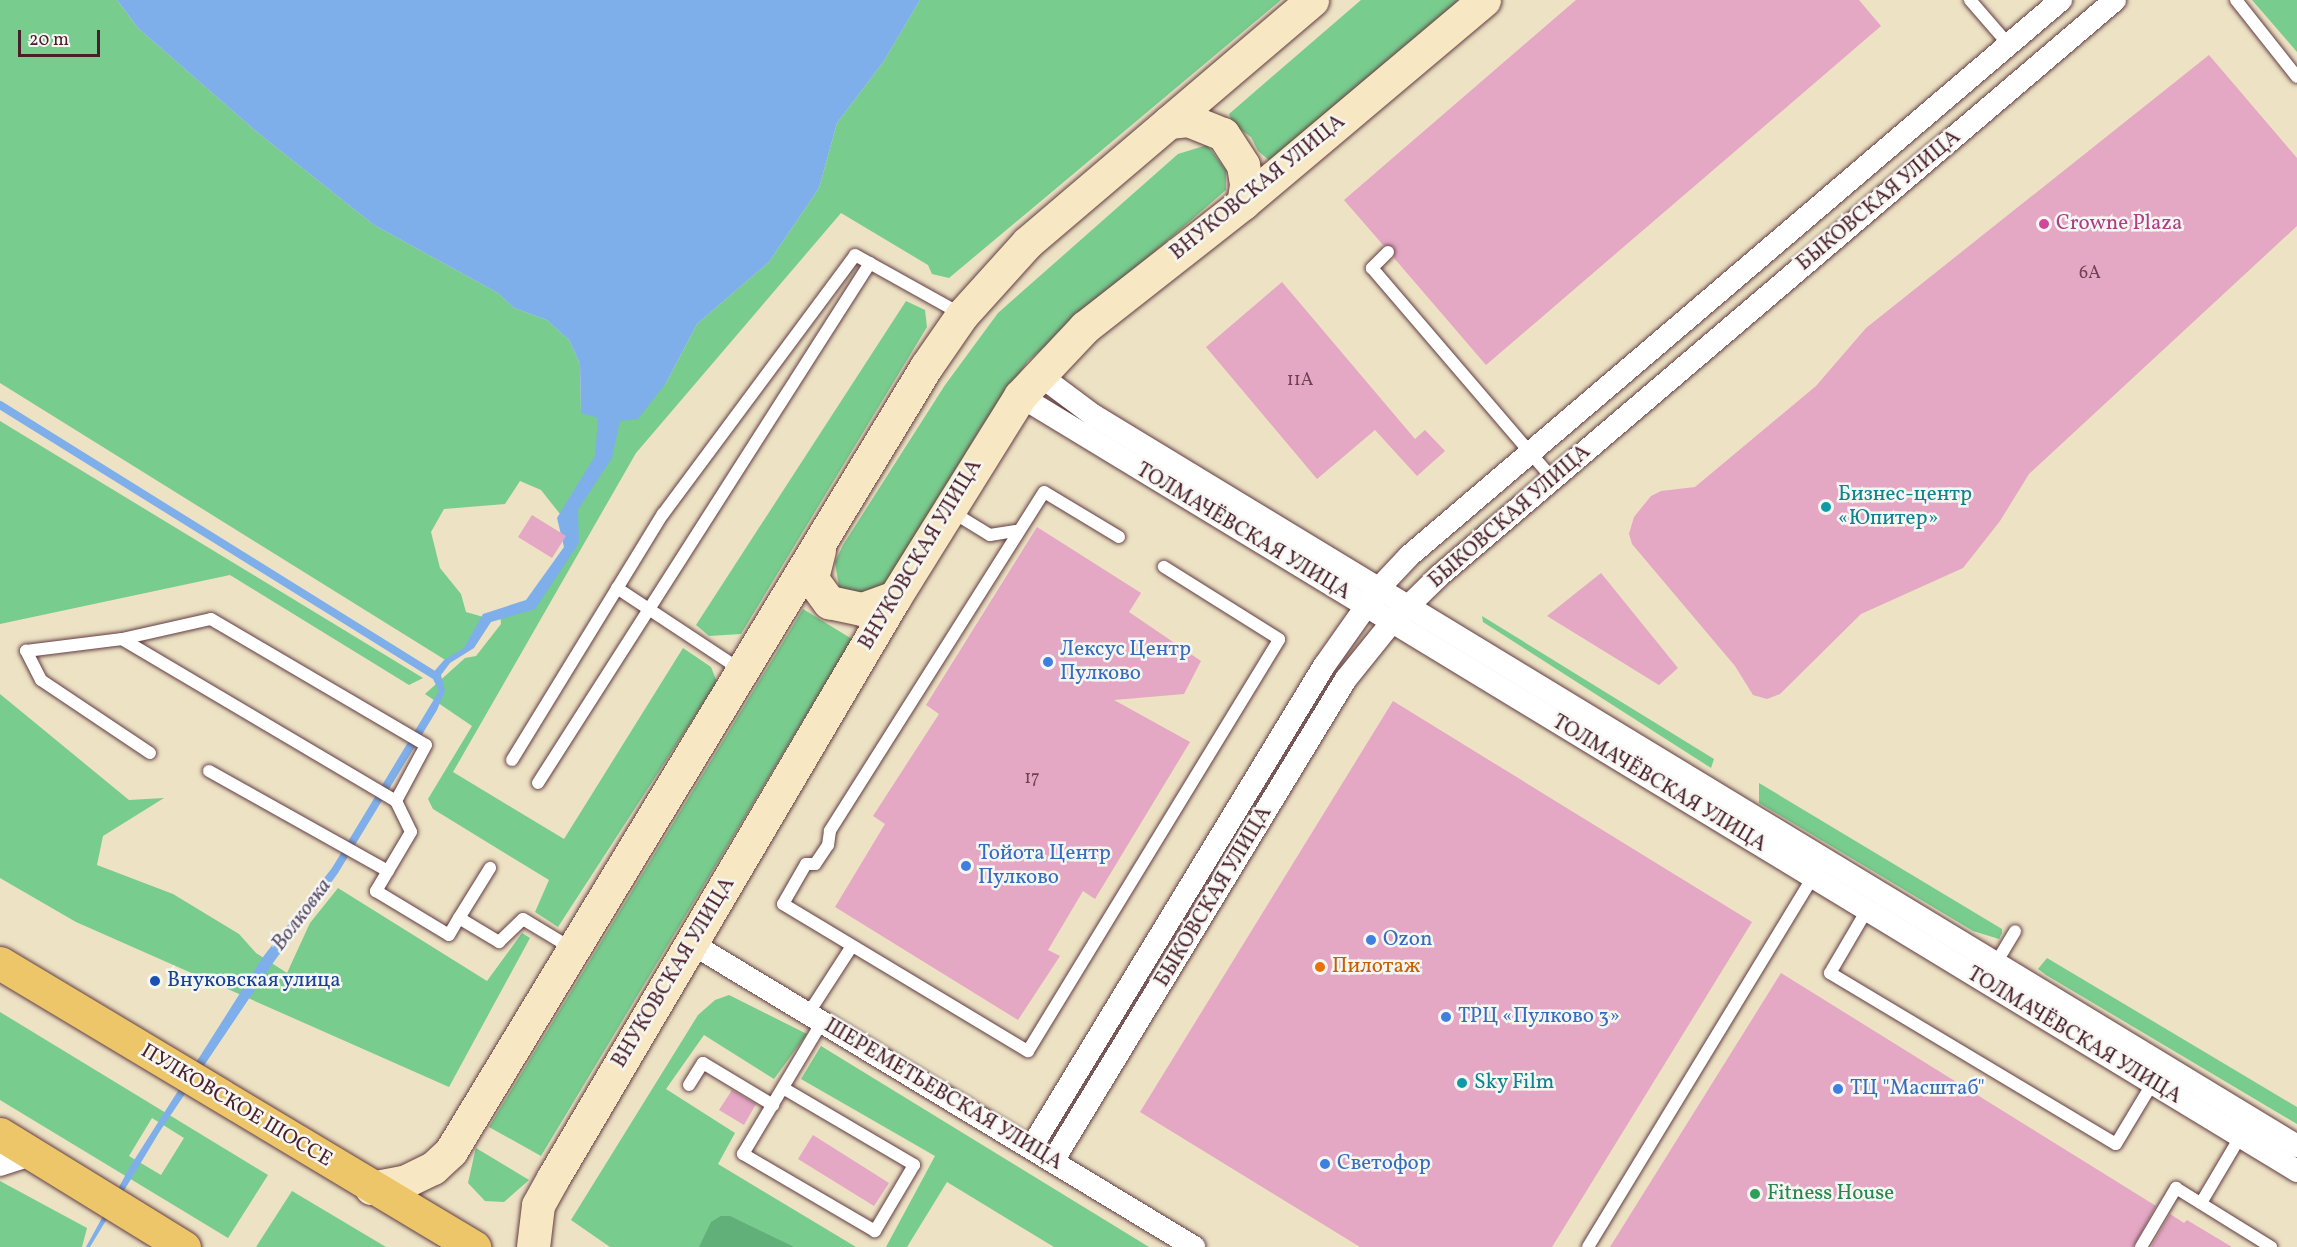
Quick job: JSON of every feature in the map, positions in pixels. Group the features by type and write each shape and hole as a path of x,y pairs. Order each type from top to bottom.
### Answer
{"highway":[{"name":"ПУЛКОВСКОЕ ШОССЕ","path":"0,963 371,1188 474,1247"},
{"path":"0,1134 172,1243"}],"street":[{"path":"371,1188 406,1181 433,1168 451,1150 820,546 926,368 962,315 1028,242 1312,0"},
{"name":"ВНУКОВСКАЯ УЛИЦА","path":"533,1247 538,1205 895,597 948,509 1029,385 1085,327 1243,203 1484,0"},
{"name":"БЫКОВСКАЯ УЛИЦА","path":"1031,1148 1318,676 1373,597 1409,556 2061,0"},
{"name":"БЫКОВСКАЯ УЛИЦА","path":"1053,1161 1346,679 1392,622 1553,479 2115,0"},
{"path":"1169,122 1188,120 1223,134 1243,165 1246,185 1243,203"},
{"name":"ТОЛМАЧЁВСКАЯ УЛИЦА","path":"1029,385 1373,597 1408,606 1716,806"},
{"path":"820,546 812,579 829,602 862,609 895,597"},
{"name":"ТОЛМАЧЁВСКАЯ УЛИЦА","path":"1373,597 1392,622 1716,806 1818,868 1996,963 2297,1146"},
{"name":"ТОЛМАЧЁВСКАЯ УЛИЦА","path":"1818,868 1867,910 2297,1172"},
{"name":"ШЕРЕМЕТЬЕВСКАЯ УЛИЦА","path":"691,943 1194,1247"},
{"path":"0,1165 33,1154"}],"lane":[{"path":"1970,0 2009,45"},
{"path":"2236,0 2297,76"},
{"path":"1389,252 1372,267 1506,421 1553,479"},
{"path":"512,760 663,514 855,255 962,315"},
{"path":"538,783 646,608 870,263"},
{"path":"1119,537 1044,492 1016,531 830,831 828,845 815,864 806,864 783,904 1028,1051 1279,639 1164,567"},
{"path":"948,509 990,535 1016,531"},
{"path":"617,588 743,671"},
{"path":"150,753 41,680 26,651 122,639 211,619 426,745 396,801"},
{"path":"122,639 396,801 411,832 376,891 449,935 490,867"},
{"path":"209,771 388,871"},
{"path":"1588,1247 1818,868"},
{"path":"1867,910 1830,973 2116,1144 2152,1084"},
{"path":"459,918 499,942 523,919 572,949"},
{"path":"1996,963 2015,931"},
{"path":"783,1088 914,1165 875,1231 743,1154 783,1088 815,1018 852,946"},
{"path":"690,1085 703,1063 773,1105"},
{"path":"2201,1203 2240,1137"},
{"path":"2141,1247 2176,1188 2271,1247"}],"green space":[{"path":"0,0 117,0 138,28 257,132 374,225 498,293 514,308 547,320 569,340 580,364 581,413 666,383 697,324 769,262 819,188 837,123 884,61 920,0 1281,0 949,278 932,274 928,265 841,213 636,453 453,772 564,839 683,648 711,667 717,682 558,927 535,912 549,880 433,809 428,799 472,726 425,694 465,658 476,656 501,624 500,614 531,605 570,548 564,519 541,490 520,481 505,504 444,509 431,532 440,568 461,594 466,612 487,618 467,649 447,661 0,383"},
{"path":"1361,0 1459,0 1270,161 1258,151 1251,137 1234,125 1229,114"},
{"path":"2252,0 2297,0 2297,52"},
{"path":"1207,145 1226,170 1226,190 1028,361 980,429 886,589 868,599 839,587 835,562 843,545 945,385 998,313 1178,154"},
{"path":"906,301 925,310 927,327 741,634 709,636 696,625"},
{"path":"0,421 423,678 409,685 230,575 0,624"},
{"path":"803,609 852,639 541,1156 489,1127"},
{"path":"1482,616 1714,759 1711,768 1483,622"},
{"path":"0,694 129,800 164,798 103,836 97,865 173,894 239,934 256,953 287,973 310,923 338,888 487,981 522,933 530,938 449,1087 76,922 0,878"},
{"path":"1759,783 2002,929 1999,939 1973,931 1759,803"},
{"path":"2047,958 2297,1107 2297,1124 2046,975 2038,969"},
{"path":"729,995 807,1034 774,1079 704,1035 666,1089 735,1133 718,1164 856,1247 610,1247 571,1220 698,1015 715,1000"},
{"path":"0,1012 268,1175 228,1238 0,1100","holes":["152,1118 184,1138 161,1175 129,1156"]},
{"path":"821,1046 1149,1247 1054,1247 947,1182 907,1247 886,1247 935,1156 801,1079"},
{"path":"476,1147 529,1180 504,1202 485,1201 468,1183"},
{"path":"0,1181 87,1228 82,1247 0,1247"},
{"path":"292,1191 386,1247 256,1247"},
{"path":"721,1216 730,1216 794,1247 699,1247 711,1222"}],"water":[{"name":"Волковка","path":"117,0 920,0 884,61 837,123 819,188 769,262 697,324 666,383 638,419 620,421 612,458 578,510 579,543 535,609 491,622 474,648 450,663 441,675 445,691 437,710 338,873 273,963 160,1131 90,1247 86,1247 131,1165 263,957 332,868 439,691 431,675 444,660 464,648 483,614 526,600 564,547 557,518 595,456 598,418 581,413 580,364 569,340 547,320 514,308 498,293 374,225 257,132 138,28"}],"building":[{"path":"1576,0 1859,0 1881,26 1486,365 1394,258 1394,247 1383,245 1344,200"},
{"path":"2209,55 2297,158 2297,226 2029,474 2000,521 1963,568 1861,614 1780,694 1767,699 1753,695 1735,666 1632,544 1629,534 1634,517 1651,496 1661,491 1695,487 1816,386 1866,328"},
{"path":"1282,282 1415,439 1425,430 1445,451 1417,476 1375,430 1317,479 1206,347"},
{"path":"532,515 566,536 552,558 518,537"},
{"path":"1037,527 1141,593 1129,612 1201,661 1184,694 1114,700 1190,742 1095,899 1083,891 1048,950 1060,956 1018,1020 835,907 885,824 873,816 939,714 926,705"},
{"path":"1601,573 1678,668 1659,685 1547,616"},
{"name":"ТРЦ «Пулково 3»","path":"1393,701 1752,922 1552,1247 1360,1247 1140,1112"},
{"name":"ТЦ \"Масштаб\"","path":"1781,973 2156,1206 2133,1247 1610,1247"},
{"path":"732,1090 756,1104 744,1125 719,1110"},
{"path":"813,1135 889,1183 874,1206 798,1159"},
{"path":"2170,1214 2184,1223 2187,1220 2232,1247 2151,1247"}],"waterway":[{"path":"0,405 434,675"}],"place":[{"name":"Crowne Plaza","path":"2044,224"},
{"name":"Бизнес-центр «Юпитер»","path":"1826,507"},
{"name":"Лексус Центр Пулково","path":"1048,662"},
{"name":"Тойота Центр Пулково","path":"966,866"},
{"name":"Ozon","path":"1371,940"},
{"name":"Пилотаж","path":"1320,967"},
{"name":"Внуковская улица","path":"155,981"},
{"name":"ТРЦ «Пулково 3»","path":"1446,1017"},
{"name":"Sky Film","path":"1462,1083"},
{"name":"ТЦ \"Масштаб\"","path":"1838,1089"},
{"name":"Светофор","path":"1325,1164"},
{"name":"Fitness House","path":"1755,1194"}]}
